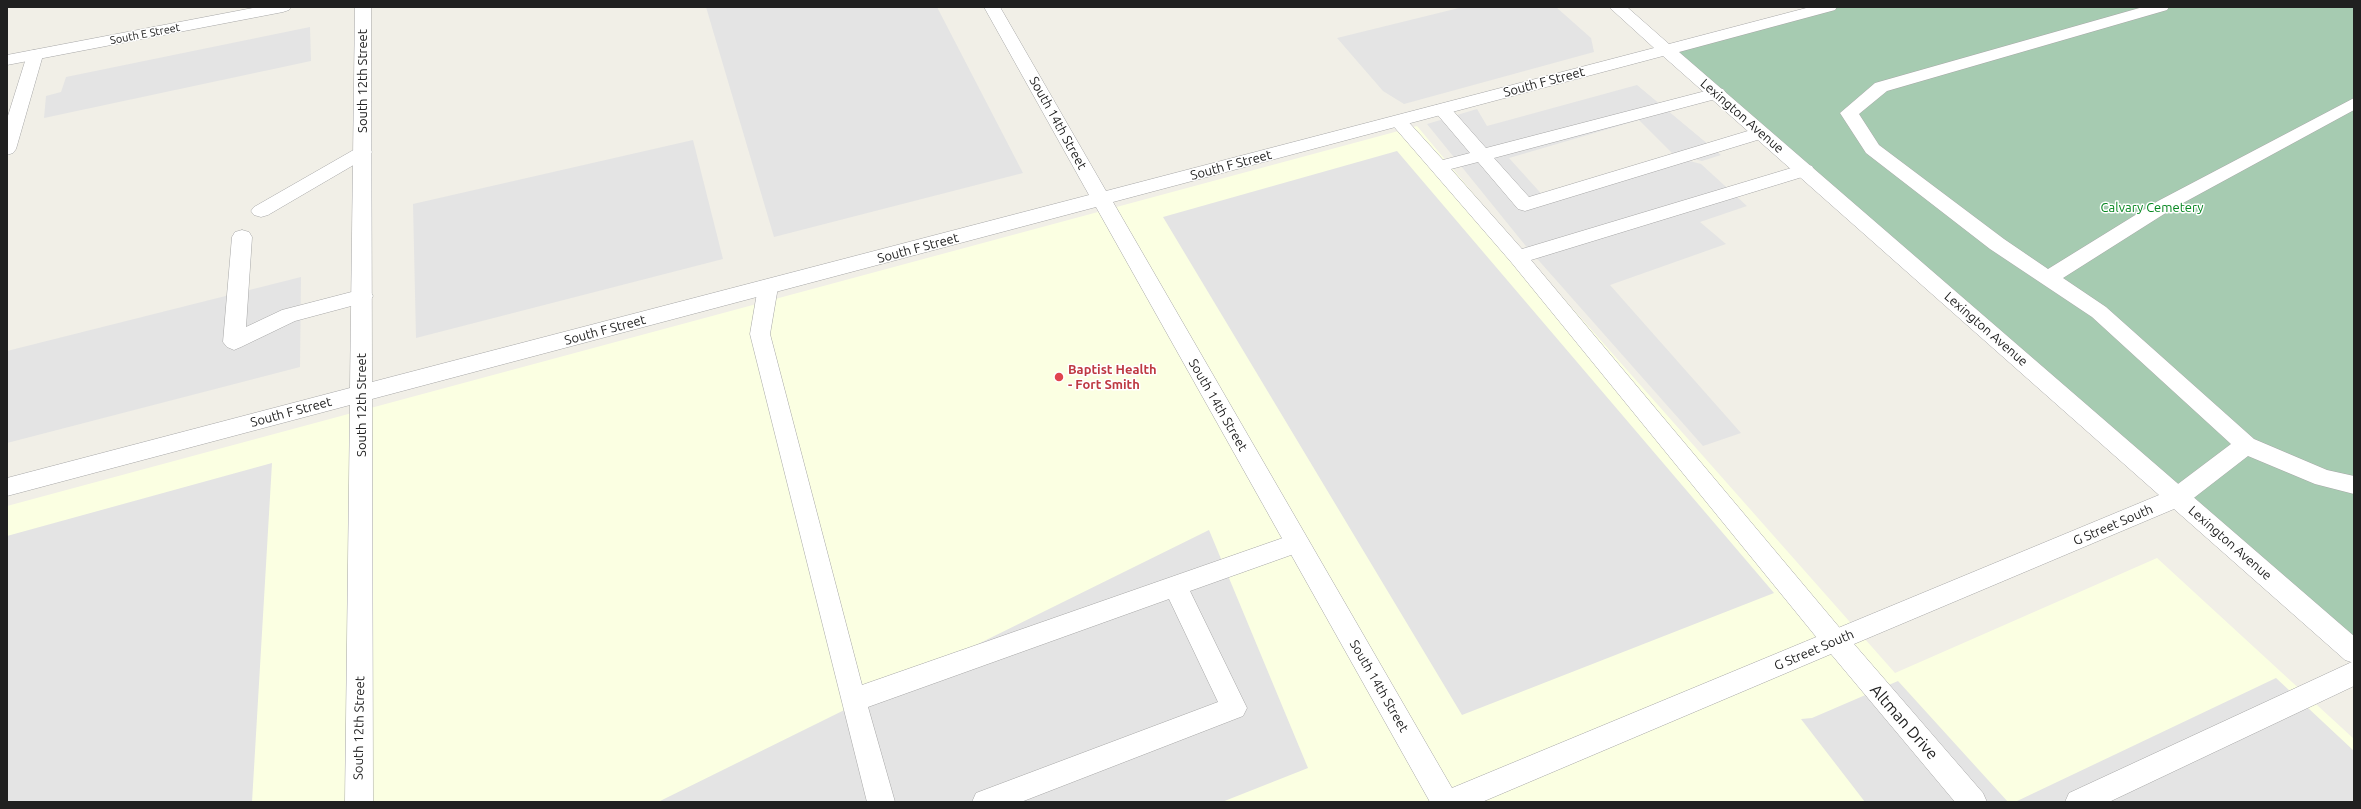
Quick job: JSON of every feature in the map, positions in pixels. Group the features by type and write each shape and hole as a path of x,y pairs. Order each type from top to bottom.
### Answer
{"street":[{"name":"South E Street","path":"7,60 283,7"},
{"name":"South 12th Street","path":"358,802 363,296 363,7"},
{"name":"South 14th Street","path":"992,7 1445,802"},
{"name":"Lexington Avenue","path":"1617,7 2354,652"},
{"name":"South F Street","path":"7,487 1829,7"},
{"path":"2161,7 1881,87 1850,113 1872,149 1997,244 2099,312 2246,445 2323,478 2354,485"},
{"path":"7,150 35,55"},
{"path":"1438,167 1717,93"},
{"path":"2048,278 2165,205 2354,103"},
{"path":"1442,109 1525,205 1762,133"},
{"name":"Altman Drive","path":"1398,121 1518,257 1835,641 1973,802"},
{"path":"261,211 363,152"},
{"path":"1518,257 1805,170"},
{"path":"242,237 234,342 289,316 363,296"},
{"path":"768,287 760,334 853,700 881,802"},
{"name":"G Street South","path":"1450,802 2178,497 2246,445"},
{"path":"853,700 1297,543"},
{"path":"986,802 1234,708 1175,586"},
{"path":"2079,802 2354,673"}],"shaded area":[{"path":"706,7 937,7 1023,173 774,237"},
{"path":"1463,7 1556,7 1591,38 1594,52 1404,104 1383,91 1337,38"},
{"path":"310,27 311,61 44,118 46,96 61,92 66,77"},
{"path":"1637,85 1721,155 1702,161 1672,153 1639,120 1509,158 1547,200 1682,159 1701,164 1747,206 1700,222 1726,244 1610,285 1741,433 1703,446 1525,245 1427,124 1477,109 1487,126"},
{"name":"Baptist Health - Fort Smith","path":"1417,126 1520,249 1895,673 2157,558 2354,739 2354,802 7,802 7,506"},
{"path":"693,140 723,259 416,338 413,204"},
{"path":"1397,151 1774,593 1462,715 1163,217"},
{"path":"301,277 300,367 7,443 7,351"},
{"path":"272,463 252,802 7,802 7,536"},
{"path":"1209,530 1308,768 1222,802 658,802"},
{"path":"2276,678 2354,751 2354,802 2015,802"},
{"path":"1898,681 2008,802 1865,802 1801,719 1812,718"}],"green space":[{"name":"Calvary Cemetery","path":"1828,7 2354,7 2354,651 1665,50"}],"place":[{"name":"Baptist Health - Fort Smith","path":"1059,377"}]}
